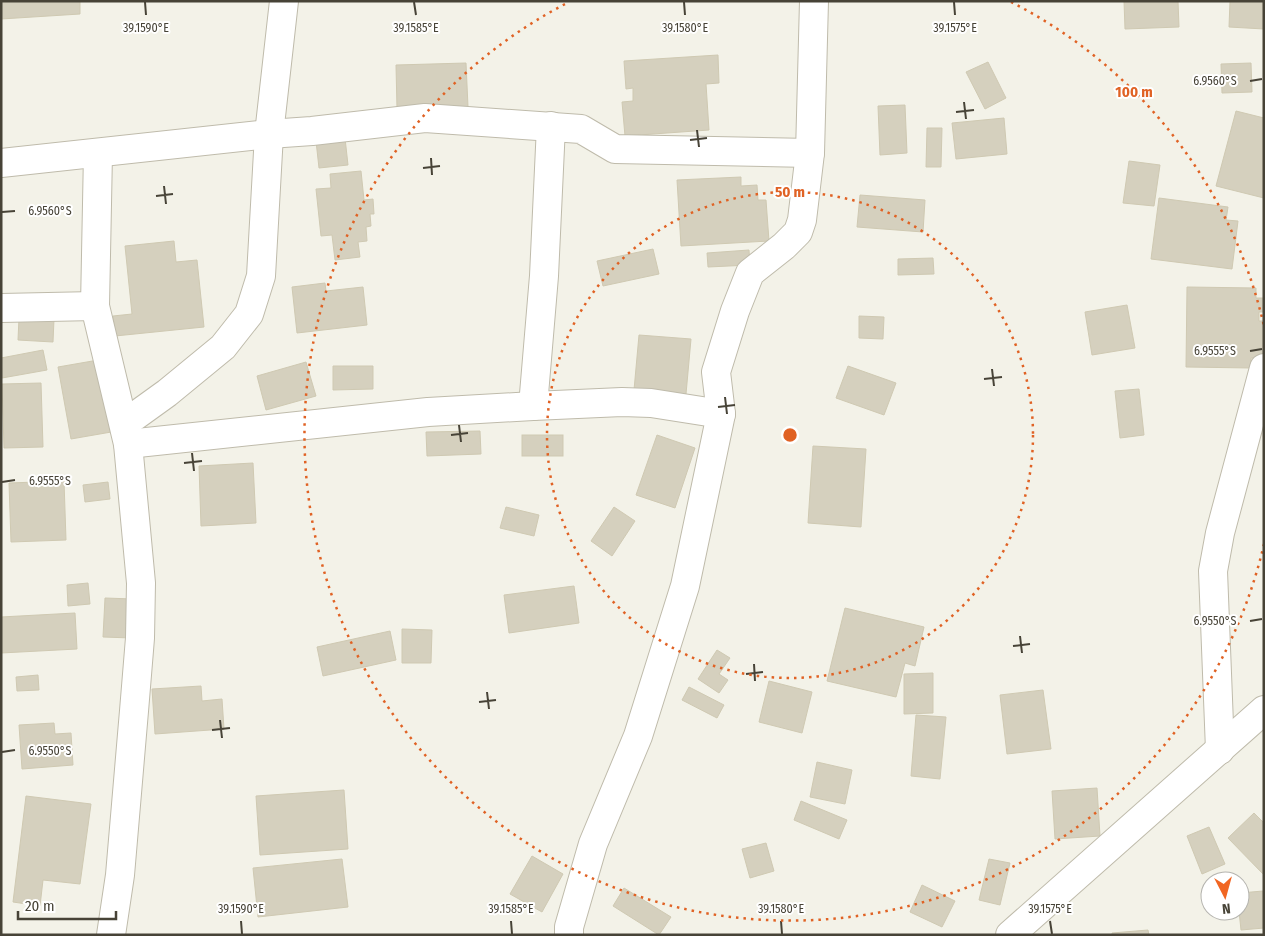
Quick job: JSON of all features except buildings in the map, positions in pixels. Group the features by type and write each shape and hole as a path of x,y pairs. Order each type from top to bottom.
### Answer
{"street":[{"path":"126,434 167,393 223,347 249,314 261,276 270,134 284,1"},
{"path":"569,935 569,926 593,844 638,736 686,586 721,414 716,372 735,311 750,273 784,246 798,232 802,220 810,154 814,1"},
{"path":"1,163 425,118 581,129 615,148 810,154"},
{"path":"533,406 544,276 551,126"},
{"path":"98,153 95,306 126,434 141,583 140,638 120,876 111,935"},
{"path":"1,308 95,306"},
{"path":"1220,750 1213,570 1220,533 1264,368"},
{"path":"126,434 428,412 622,402 651,403 721,414"},
{"path":"1010,935 1264,710"}]}
